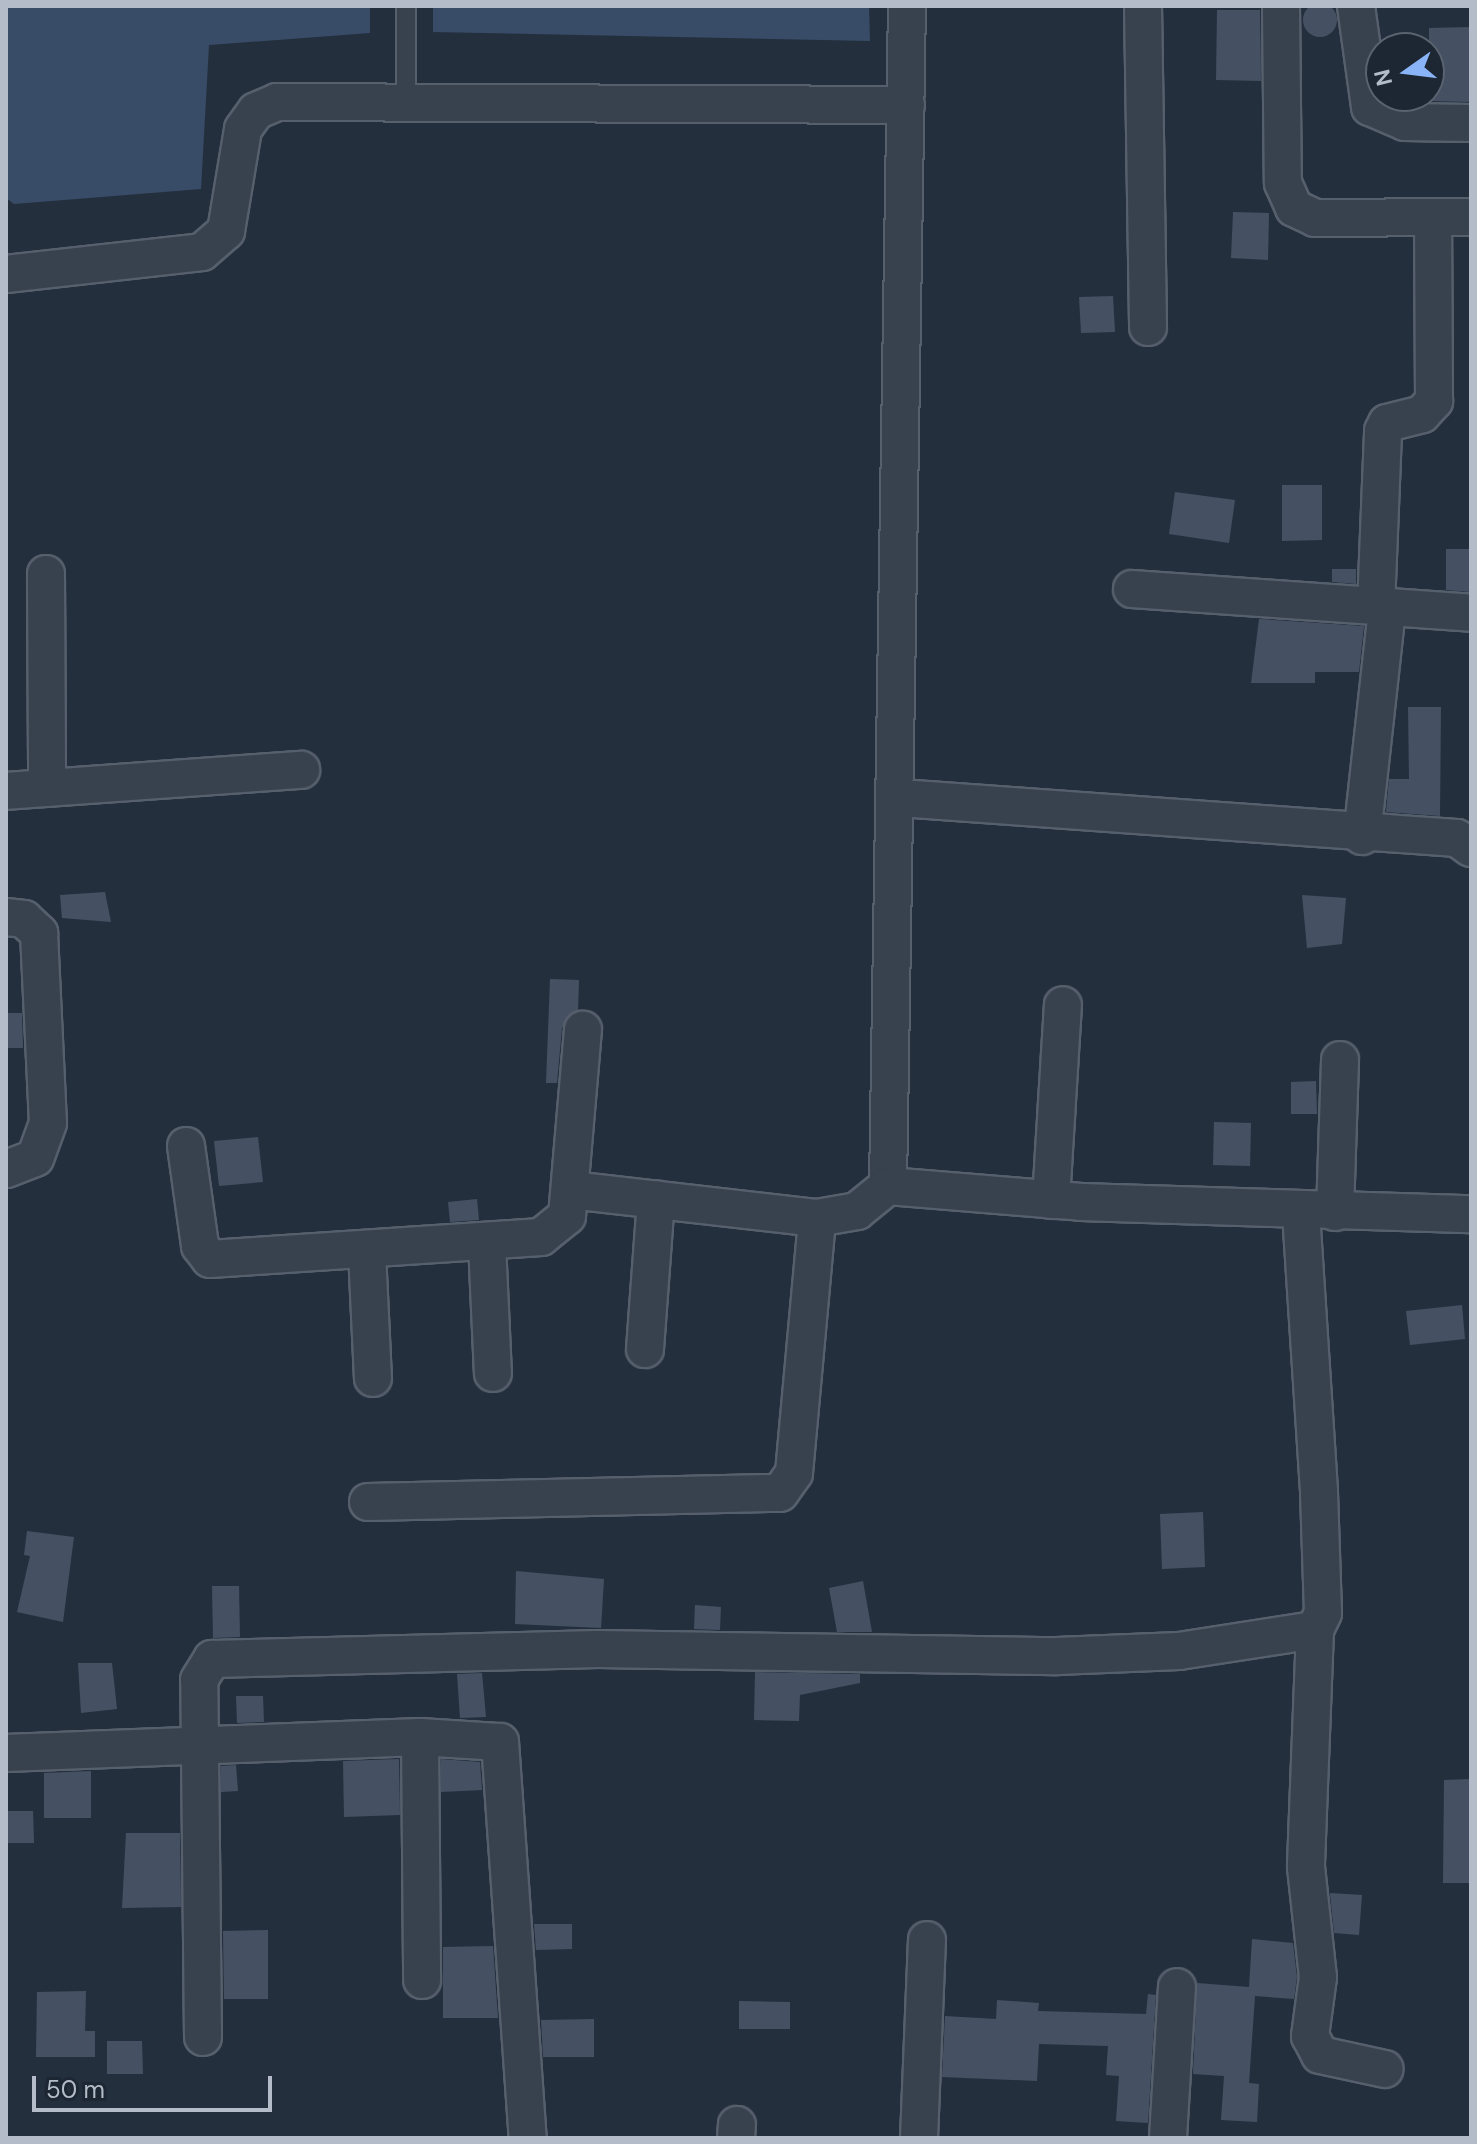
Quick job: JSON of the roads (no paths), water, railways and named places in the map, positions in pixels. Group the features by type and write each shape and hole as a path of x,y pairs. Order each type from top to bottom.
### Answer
{"street":[{"path":"888,1186 900,798 907,6"},
{"path":"1143,6 1148,327"},
{"path":"1281,6 1283,183 1294,208 1315,218 1471,217"},
{"path":"1356,6 1370,107 1405,122 1471,123"},
{"path":"6,274 202,252 226,231 243,129 256,111 306,99 906,105"},
{"path":"1362,836 1381,607 1383,431 1387,423 1422,414 1434,401 1433,218"},
{"path":"46,574 47,788"},
{"path":"1132,589 1471,613"},
{"path":"6,791 301,770"},
{"path":"900,798 1362,836 1457,838 1471,848"},
{"path":"6,917 24,919 39,933 48,1123 35,1158 6,1169"},
{"path":"1051,1200 1063,1005"},
{"path":"186,1146 204,1257 367,1252 487,1243 558,1229 571,1190 583,1030"},
{"path":"1340,1060 1318,1212 1318,1461 1323,1613 1315,1630 1306,1867 1318,1977 1310,2036 1320,2055 1385,2069"},
{"path":"571,1190 817,1218 857,1211 888,1186 1051,1200 1318,1212 1471,1214"},
{"path":"645,1349 656,1199"},
{"path":"368,1502 780,1493 794,1473 817,1218"},
{"path":"487,1243 493,1373"},
{"path":"367,1252 373,1378"},
{"path":"203,2037 197,1747 203,1668 229,1656 598,1649 1057,1656 1179,1651 1315,1630"},
{"path":"420,1737 422,1980"},
{"path":"6,1753 488,1737 506,1754 528,2138"},
{"path":"919,2138 927,1940"},
{"path":"1168,2138 1177,1987"}],"lane":[{"path":"406,6 406,100"}],"water":[{"path":"6,6 370,6 370,33 209,45 201,189 14,204 6,198"},
{"path":"433,6 869,6 870,41 433,32"}]}
